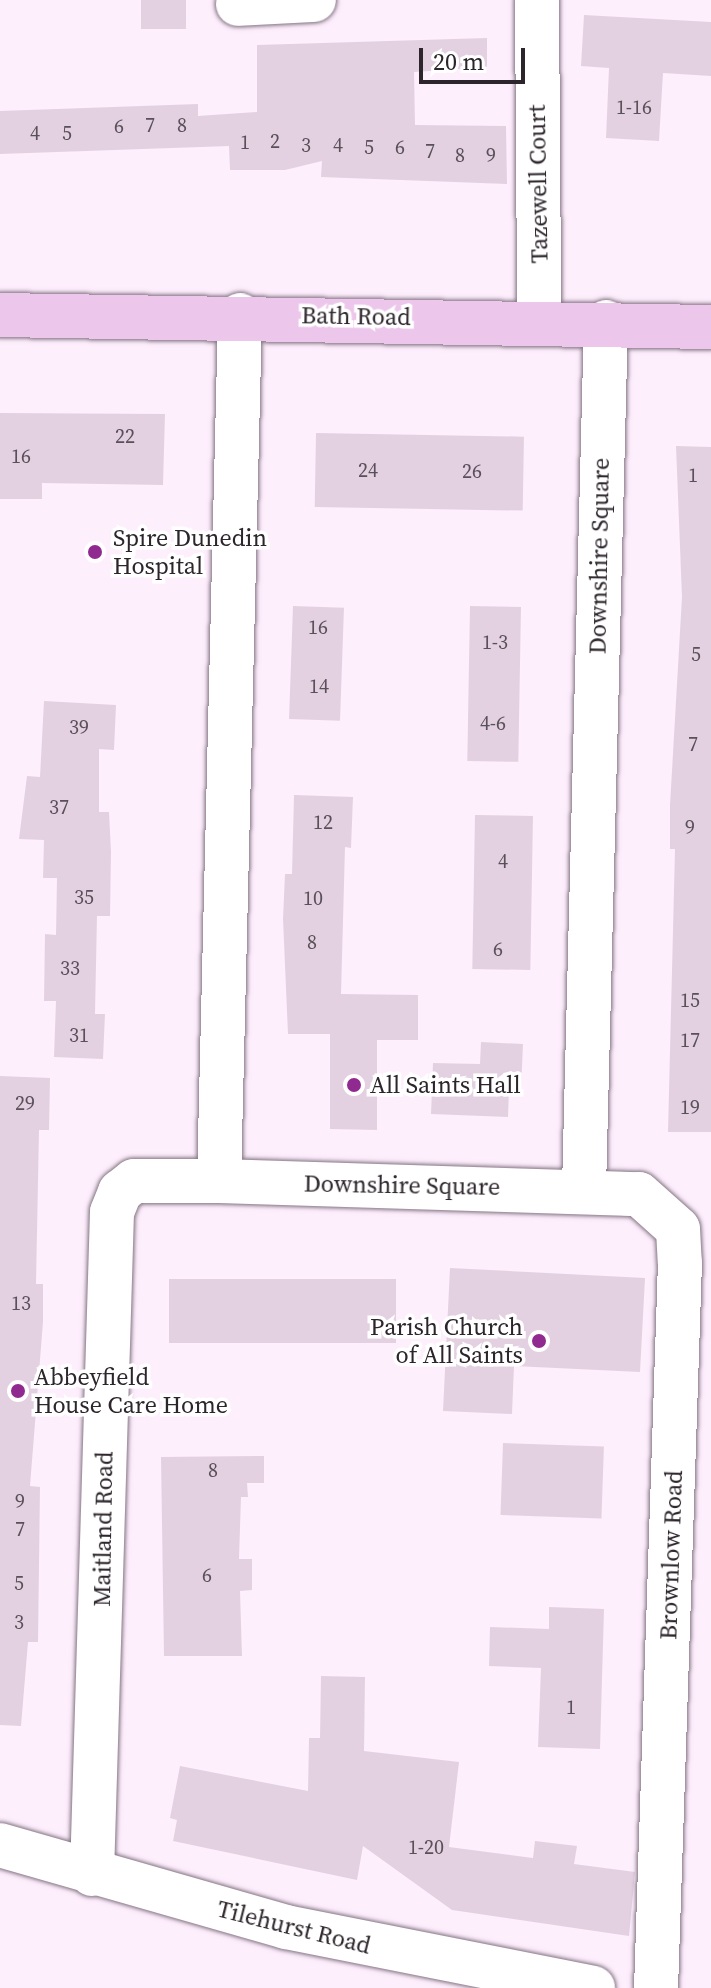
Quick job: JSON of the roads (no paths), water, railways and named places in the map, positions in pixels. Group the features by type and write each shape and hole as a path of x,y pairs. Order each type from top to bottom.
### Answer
{"main road":[{"name":"Bath Road","path":"0,315 539,320 711,327"}],"street":[{"path":"238,4 314,0"},
{"name":"Tazewell Court","path":"537,0 539,320"},
{"path":"219,1181 240,315"},
{"name":"Downshire Square","path":"219,1181 584,1189 606,322"},
{"name":"Maitland Road","path":"92,1874 112,1212 120,1192 134,1181 219,1181"},
{"name":"Brownlow Road","path":"584,1189 639,1194 678,1229 656,1988"},
{"name":"Tilehurst Road","path":"0,1845 92,1874 373,1947 593,1988"}],"place":[{"name":"Spire Dunedin Hospital","path":"95,552"},
{"name":"All Saints Hall","path":"354,1085"},
{"name":"Parish Church of All Saints","path":"539,1341"},
{"name":"Abbeyfield House Care Home","path":"18,1391"}]}
